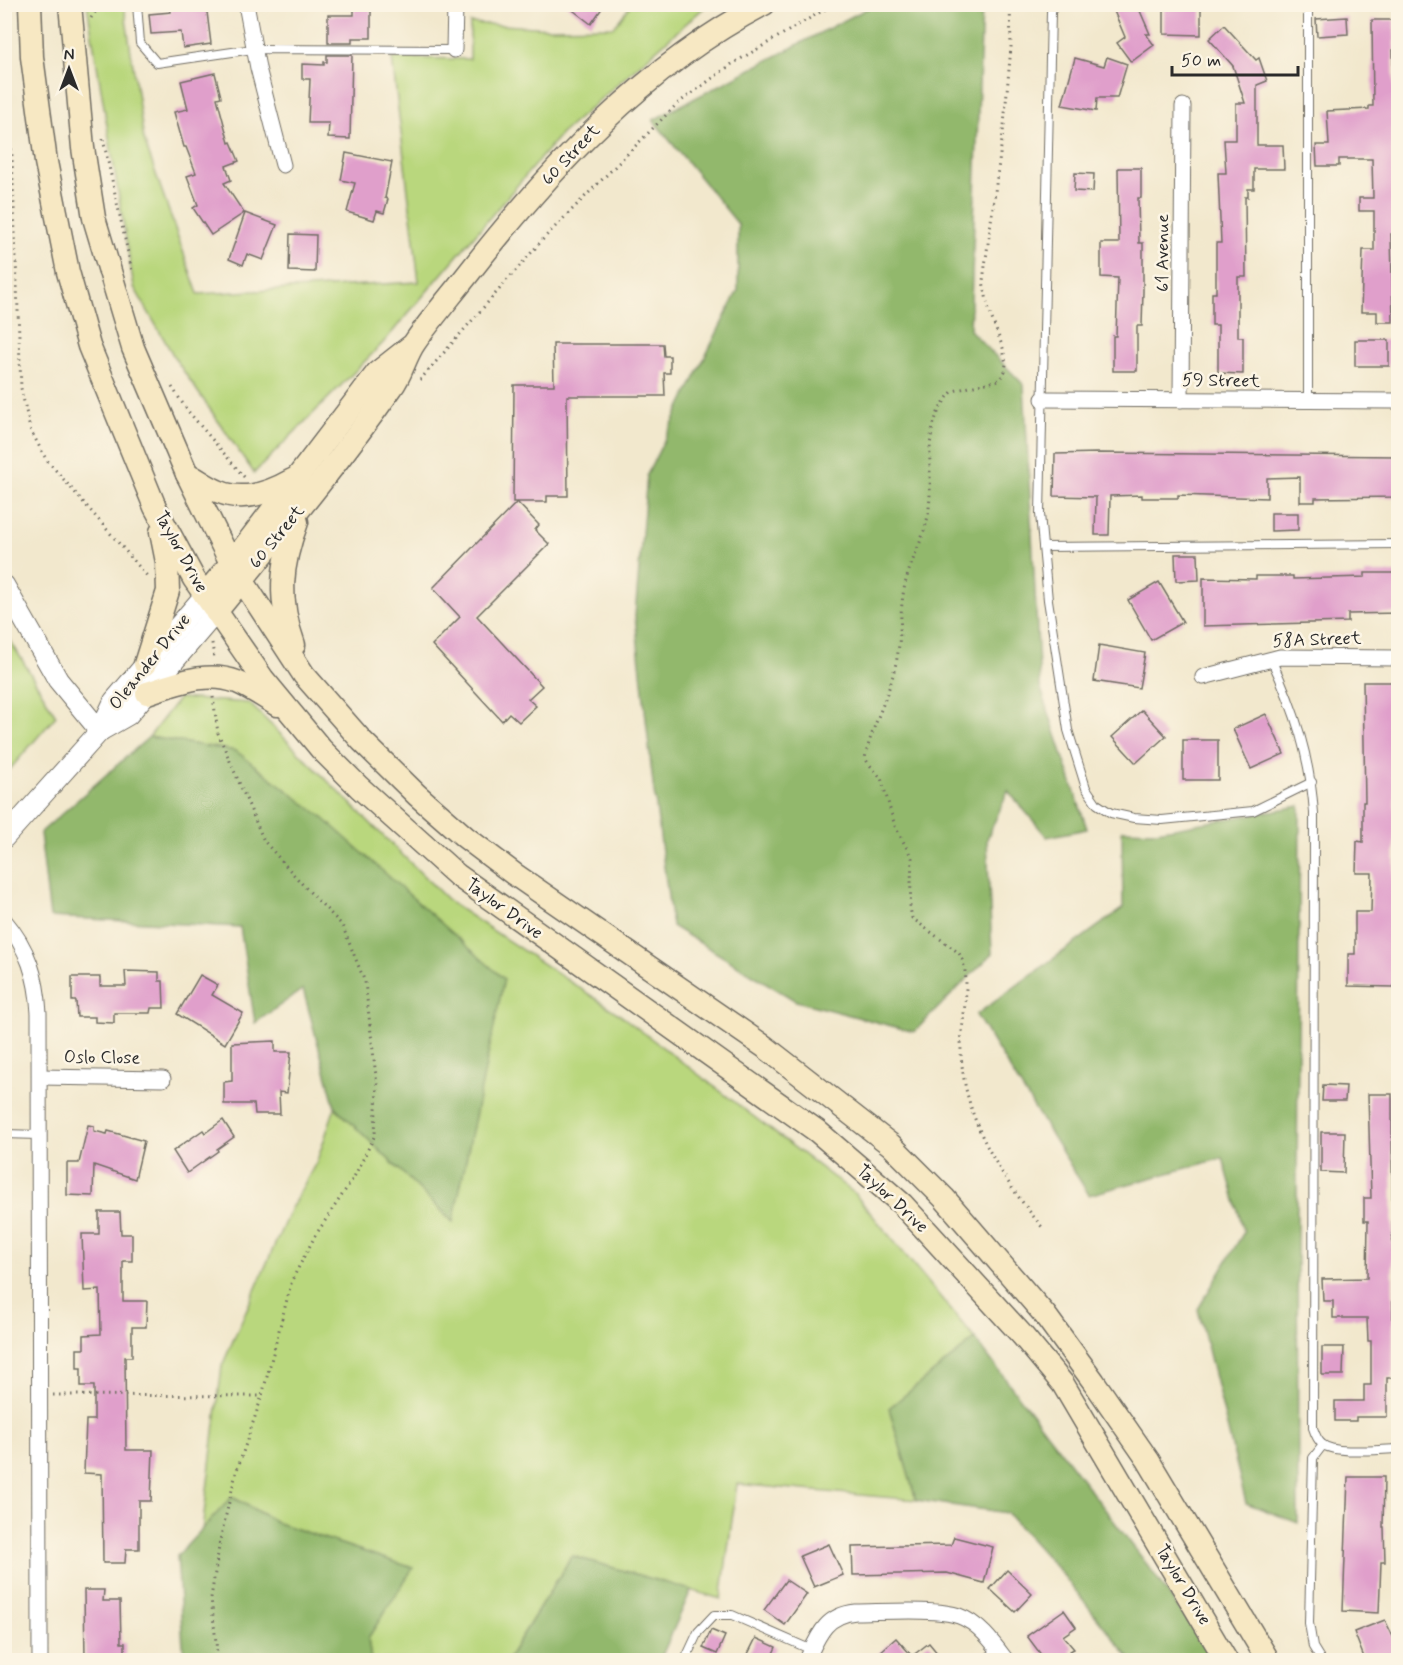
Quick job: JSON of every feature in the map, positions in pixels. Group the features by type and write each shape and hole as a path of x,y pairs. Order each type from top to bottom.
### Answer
{"main road":[{"name":"Taylor Drive","path":"30,4 32,57 45,162 69,272 89,346 155,507 210,604 289,713 359,788 457,875 808,1124 902,1204 1022,1335 1063,1384 1226,1660"},
{"name":"Taylor Drive","path":"70,4 83,148 94,218 133,348 187,474 236,572 304,675 362,741 417,795 465,837 514,874 765,1047 891,1145 944,1198 1045,1315 1094,1382 1148,1460 1268,1660"},
{"name":"60 Street","path":"236,572 304,504 394,384 413,344 489,247 555,170 585,139 650,80 687,52 764,4"},
{"name":"60 Street","path":"236,572 298,476 377,373 413,344"},
{"path":"187,474 220,492 247,495 277,489 298,476"},
{"path":"304,504 286,556 283,594 285,619 304,675"},
{"path":"145,664 164,606 168,584 165,548 155,507"},
{"path":"210,604 236,572"},
{"path":"147,693 196,679 225,679 249,688 289,713"}],"street":[{"path":"246,4 253,49 284,165"},
{"path":"454,4 454,50"},
{"name":"61 Avenue","path":"1182,400 1183,106"},
{"name":"59 Street","path":"1043,399 1398,401"},
{"path":"4,585 57,680 100,731"},
{"name":"Oleander Drive","path":"4,838 100,731 114,701 145,664 210,604"},
{"name":"Oleander Drive","path":"100,731 128,715 147,693 210,604"},
{"name":"58A Street","path":"1203,677 1271,659 1398,658"},
{"path":"4,920 23,945 37,982 40,1077 40,1660"},
{"name":"Oslo Close","path":"40,1077 163,1079"},
{"path":"809,1655 824,1627 835,1617 856,1612 950,1613 970,1621 1002,1655"}],"lane":[{"path":"136,4 140,43 157,63 253,49 454,50"},
{"path":"1053,4 1040,514 1048,600 1068,730 1086,788 1097,804 1111,813 1134,818 1162,820 1238,814 1263,807 1312,782"},
{"path":"1308,4 1308,401"},
{"path":"1043,547 1398,544"},
{"path":"1271,659 1304,745 1312,782 1314,813 1312,1428 1323,1445 1338,1450 1398,1449"},
{"path":"4,1134 40,1135"},
{"path":"1321,1660 1313,1647 1310,1623 1313,1458 1323,1445"},
{"path":"684,1660 698,1632 714,1615 732,1615 809,1655"},
{"path":"985,1660 1002,1655"}],"path":[{"path":"88,25 101,4"},
{"path":"420,380 545,237 677,104 732,64 834,4"},
{"path":"1010,4 1011,47 1004,125 983,281 989,311 1003,348 1005,371 999,381 953,391 941,406 935,419 930,437 930,506 927,522 903,593 895,668 865,758 881,778 896,826 912,858 910,907 912,918 959,953 963,960 966,974 961,1053 963,1075 974,1117 1004,1179 1042,1227"},
{"path":"4,101 12,155 21,388 30,429 46,459 151,580"},
{"path":"102,135 134,280"},
{"path":"171,385 187,410 246,480"},
{"path":"211,641 214,660"},
{"path":"213,695 218,733 264,841 342,925 366,982 377,1085 375,1135 354,1177 315,1236 292,1280 262,1396 236,1473 220,1540 211,1598 218,1660"},
{"path":"39,1395 262,1396"}],"green space":[{"path":"880,4 982,5 970,330 1024,385 1040,686 1087,829 1047,837 1008,791 987,839 992,954 914,1032 796,1001 672,926 653,784 635,616 647,475 738,290 738,224 653,120 866,9"},
{"path":"87,5 124,5 144,140 198,294 419,282 392,58 470,59 470,23 550,28 614,27 631,5 707,5 561,134 383,343 254,473 176,360 134,287"},
{"path":"4,630 56,716 5,775 4,775"},
{"path":"179,698 249,703 451,903 619,1014 854,1193 975,1339 889,1408 916,1500 737,1484 721,1599 572,1556 507,1660 371,1660 368,1638 412,1568 278,1523 233,1497 202,1531 222,1366 290,1210 317,1161 335,1107 453,1222 236,751 149,737"},
{"path":"149,737 236,751 322,817 504,979 453,1222 335,1107 303,989 255,1023 240,927 50,917 40,833"},
{"path":"1300,806 1297,1179 1298,1523 1246,1503 1198,1309 1244,1232 1223,1158 1089,1195 976,1015 1123,908 1122,830 1157,831"},
{"path":"975,1339 1152,1571 1215,1660 1131,1660 1063,1575 1007,1513 916,1500 889,1408"},
{"path":"232,1497 278,1523 413,1568 368,1638 371,1660 184,1660 177,1556"},
{"path":"572,1556 691,1590 660,1660 507,1660"}],"building":[{"path":"170,4 206,4 211,44 183,48 181,32 151,34 149,14 171,12"},
{"path":"354,4 371,4 371,38 352,38 352,43 328,43 328,15 354,15"},
{"path":"565,4 605,4 591,24"},
{"path":"1111,4 1137,4 1150,34 1146,34 1154,45 1131,62 1117,43 1125,37"},
{"path":"1164,4 1201,4 1201,35 1164,34"},
{"path":"1347,17 1348,34 1317,36 1316,19"},
{"path":"1372,20 1394,20 1395,128 1392,128 1396,234 1391,234 1393,322 1377,322 1377,312 1361,312 1363,250 1374,250 1374,211 1359,211 1359,198 1373,198 1372,159 1339,159 1339,166 1317,166 1316,145 1329,145 1327,111 1369,109 1369,106 1373,106"},
{"path":"1224,25 1256,60 1259,58 1267,81 1257,85 1257,145 1283,145 1284,169 1254,169 1254,189 1248,189 1248,197 1245,197 1246,277 1238,277 1238,337 1243,337 1243,374 1218,373 1218,325 1212,325 1212,293 1216,293 1216,243 1221,243 1218,173 1226,173 1224,140 1236,140 1236,103 1245,103 1233,66 1209,39"},
{"path":"327,55 352,55 350,139 328,138 329,123 308,123 310,79 302,79 302,64 324,65 324,62 327,62"},
{"path":"1107,57 1127,64 1117,98 1097,98 1096,111 1062,105 1075,58 1104,66"},
{"path":"215,73 221,97 217,98 229,143 231,142 239,161 226,166 231,180 224,183 244,213 211,235 193,208 198,205 187,176 196,173 186,147 184,147 174,112 188,109 181,81"},
{"path":"346,153 392,162 384,213 377,211 374,220 347,212 355,183 341,180"},
{"path":"1118,168 1141,168 1141,198 1138,198 1139,243 1143,243 1143,291 1142,326 1137,326 1137,371 1113,371 1113,336 1116,336 1118,278 1101,277 1101,243 1119,243"},
{"path":"1075,173 1094,174 1093,192 1074,191"},
{"path":"245,213 277,225 263,260 247,254 243,265 229,259"},
{"path":"290,234 316,235 315,272 289,271"},
{"path":"1355,340 1389,340 1389,366 1355,366"},
{"path":"553,344 663,344 664,356 670,356 670,373 664,373 665,396 567,396 568,496 547,496 547,502 513,502 514,385 554,385"},
{"path":"1055,454 1398,456 1398,497 1315,498 1315,502 1300,502 1300,477 1267,478 1267,498 1178,495 1178,498 1142,498 1142,495 1110,496 1109,535 1095,535 1096,497 1054,496"},
{"path":"517,502 539,525 535,530 549,544 477,616 542,686 528,699 536,706 519,722 509,713 502,721 432,645 460,617 433,588"},
{"path":"1271,513 1298,513 1298,530 1271,531"},
{"path":"1175,554 1198,554 1199,580 1176,581"},
{"path":"1365,573 1398,573 1398,613 1348,614 1348,622 1203,626 1203,578 1365,577"},
{"path":"1159,582 1183,622 1151,640 1128,600"},
{"path":"1099,645 1145,653 1139,688 1094,681"},
{"path":"1363,682 1395,682 1394,987 1348,986 1348,954 1355,954 1355,912 1371,912 1372,873 1356,873 1357,841 1363,842 1363,802 1365,802"},
{"path":"1142,710 1166,736 1136,763 1112,737"},
{"path":"1266,714 1284,754 1251,769 1233,729"},
{"path":"1183,740 1218,740 1218,780 1183,780"},
{"path":"125,971 159,972 159,981 163,981 164,1008 151,1008 150,1013 114,1013 114,1023 95,1022 95,1017 77,1017 76,1001 72,1001 72,977 100,977 100,986 126,986"},
{"path":"200,975 218,985 212,995 243,1013 225,1044 177,1014"},
{"path":"275,1041 275,1052 291,1052 287,1093 279,1092 280,1114 255,1114 254,1104 224,1104 224,1082 232,1081 232,1043"},
{"path":"1323,1085 1346,1086 1345,1101 1322,1101"},
{"path":"1368,1094 1392,1094 1393,1378 1387,1378 1387,1417 1356,1417 1356,1421 1335,1421 1335,1401 1364,1401 1364,1385 1371,1385 1371,1341 1368,1341 1367,1318 1333,1318 1333,1301 1323,1301 1322,1279 1367,1278 1368,1221 1364,1221 1364,1198 1371,1198"},
{"path":"223,1120 234,1137 187,1173 173,1151 203,1130 205,1133"},
{"path":"88,1125 94,1126 94,1131 107,1134 108,1131 144,1141 135,1179 94,1165 93,1196 67,1195 67,1163 79,1163"},
{"path":"1321,1132 1345,1132 1344,1173 1321,1172"},
{"path":"99,1212 120,1212 121,1234 132,1234 132,1261 123,1261 123,1301 147,1301 146,1327 132,1327 132,1357 125,1357 126,1450 153,1450 151,1501 139,1501 139,1549 126,1549 125,1563 103,1563 102,1474 84,1473 86,1420 94,1420 94,1386 81,1386 81,1368 77,1368 77,1349 84,1349 84,1335 101,1334 100,1290 84,1291 82,1234 99,1234"},
{"path":"1322,1347 1344,1347 1343,1375 1322,1375"},
{"path":"1348,1477 1384,1477 1385,1562 1381,1562 1379,1613 1343,1611"},
{"path":"954,1537 993,1547 984,1583 947,1573 853,1575 852,1547 951,1545"},
{"path":"829,1544 843,1575 814,1587 800,1556"},
{"path":"1007,1570 1032,1594 1015,1612 990,1589"},
{"path":"786,1580 807,1594 785,1625 764,1610"},
{"path":"84,1590 104,1590 103,1601 120,1601 121,1643 125,1643 125,1660 85,1660"},
{"path":"1064,1610 1076,1627 1063,1636 1074,1649 1070,1651 1077,1660 1045,1660 1027,1636"},
{"path":"1385,1620 1398,1647 1398,1660 1365,1660 1354,1632"},
{"path":"711,1630 725,1636 717,1654 703,1648"},
{"path":"756,1638 776,1647 770,1660 745,1660"},
{"path":"896,1638 912,1656 929,1643 943,1660 871,1660"}]}
